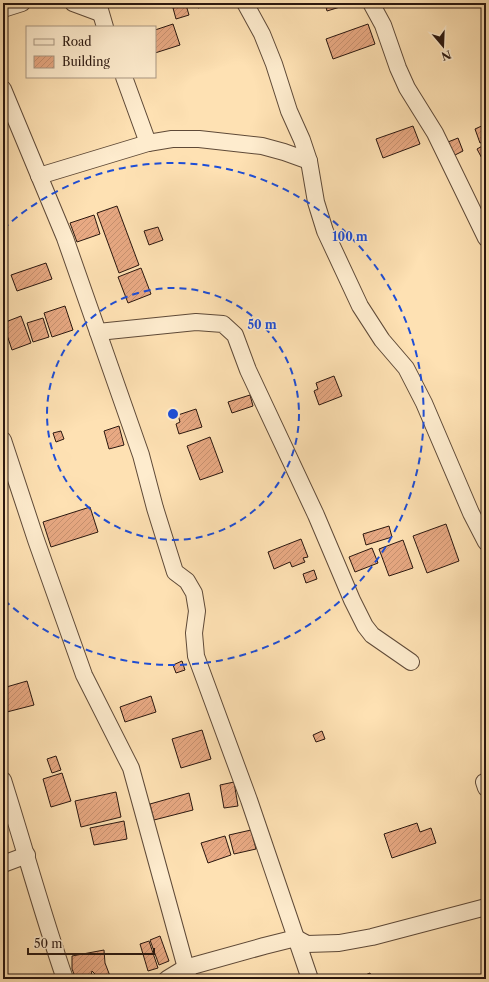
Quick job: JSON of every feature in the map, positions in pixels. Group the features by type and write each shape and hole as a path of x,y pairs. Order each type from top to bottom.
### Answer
{"street":[{"path":"3,9 22,3"},
{"path":"73,3 101,14"},
{"path":"245,3 262,34 274,64 289,111 302,140 309,161 316,202 325,231 360,306 382,340 406,368 420,396 471,513 486,542"},
{"path":"371,3 383,25 398,68 407,88 435,133 486,238"},
{"path":"124,78 148,143"},
{"path":"3,89 65,238 141,455 155,508 175,572 187,581 194,593 198,611 194,633 196,656 249,800 310,979"},
{"path":"39,176 148,143 172,139 262,146 309,161"},
{"path":"98,332 196,322 223,324 235,335 248,370 316,515 352,600 365,626 372,635 411,662"},
{"path":"3,440 36,540 84,675 130,768 187,974"},
{"path":"3,780 27,855 47,929 65,979"},
{"path":"3,864 27,855"},
{"path":"167,979 187,974 264,946 296,938 307,944 339,944 372,937 486,907"}],"building":[{"path":"196,3 212,3 198,8"},
{"path":"325,3 339,3 340,7 327,11"},
{"path":"186,5 189,15 176,19 173,8"},
{"path":"173,24 180,45 156,53 156,30"},
{"path":"368,24 375,44 333,59 326,39"},
{"path":"486,124 486,141 480,143 475,129"},
{"path":"413,126 420,144 383,158 376,139"},
{"path":"458,138 463,151 453,156 448,142"},
{"path":"486,144 486,166 477,149"},
{"path":"117,206 139,265 119,273 97,213"},
{"path":"94,215 100,234 77,242 70,223"},
{"path":"158,227 163,240 149,245 144,231"},
{"path":"46,263 52,279 17,291 11,275"},
{"path":"141,268 151,294 128,303 118,277"},
{"path":"65,306 73,330 52,337 44,313"},
{"path":"21,316 31,343 12,350 3,323"},
{"path":"43,318 49,337 33,342 27,323"},
{"path":"334,376 342,396 319,405 314,391 318,389 316,383"},
{"path":"250,395 253,406 232,413 228,402"},
{"path":"196,409 202,427 179,434 176,424 180,422 178,415"},
{"path":"119,426 124,445 109,449 104,431"},
{"path":"61,431 64,439 56,442 53,433"},
{"path":"210,437 223,472 200,480 187,446"},
{"path":"90,507 98,532 51,547 43,522"},
{"path":"446,524 459,561 427,573 413,536"},
{"path":"389,526 392,537 366,545 363,534"},
{"path":"301,539 308,557 303,558 305,562 292,567 290,562 274,569 268,552"},
{"path":"403,540 413,568 389,576 379,549"},
{"path":"372,548 378,563 355,572 349,557"},
{"path":"314,570 317,579 306,583 303,574"},
{"path":"182,661 185,670 176,673 173,665"},
{"path":"27,681 34,705 3,713 3,688"},
{"path":"151,696 156,712 125,722 120,707"},
{"path":"202,730 211,759 181,768 172,739"},
{"path":"322,731 325,739 316,742 313,735"},
{"path":"56,756 61,770 52,773 47,759"},
{"path":"62,773 71,801 51,807 43,779"},
{"path":"234,782 238,806 224,808 220,785"},
{"path":"116,792 121,817 81,827 75,801"},
{"path":"189,793 193,810 154,820 150,804"},
{"path":"124,821 127,839 94,845 90,828"},
{"path":"417,823 420,832 431,828 436,843 392,858 384,834"},
{"path":"251,830 256,849 234,854 229,835"},
{"path":"225,836 231,855 208,863 201,843"},
{"path":"160,936 169,961 159,965 150,940"},
{"path":"149,941 158,968 148,971 140,944"},
{"path":"104,950 105,963 110,976 99,978 92,971 90,979 76,979 72,969 72,956"},
{"path":"370,973 372,979 364,979 363,976"}]}
